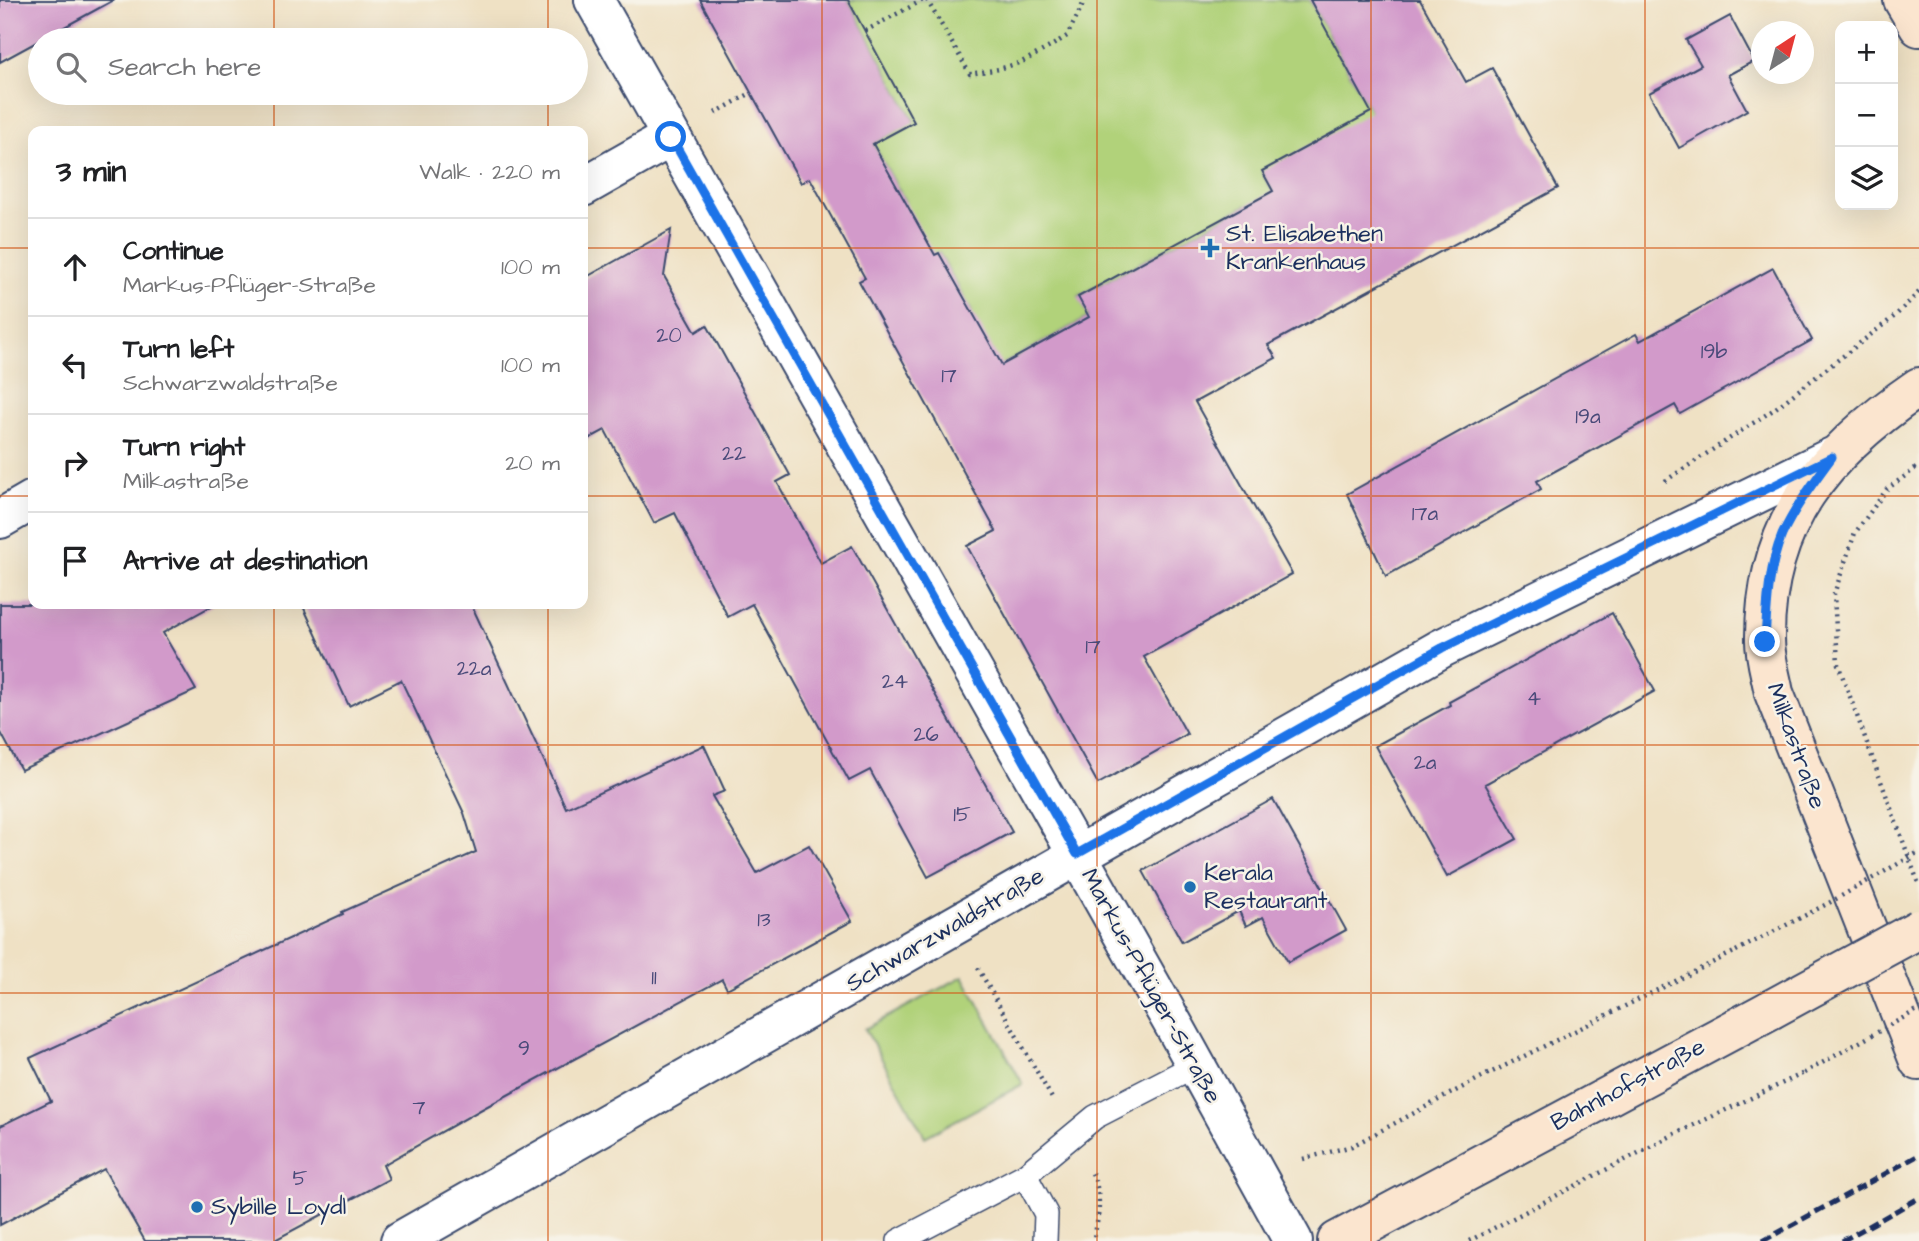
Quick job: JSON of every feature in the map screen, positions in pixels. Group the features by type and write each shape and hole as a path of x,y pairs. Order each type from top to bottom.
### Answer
{"main road":[{"path":"1903,0 1919,27"},
{"name":"Milkastraße","path":"1919,387 1862,429 1832,457 1804,496 1782,536 1769,584 1765,642 1774,693 1919,1060"},
{"name":"Bahnhofstraße","path":"1337,1241 1919,929"}],"street":[{"name":"Markus-Pflüger-Straße","path":"594,0 1293,1241"},
{"path":"588,184 671,137"},
{"name":"Schwarzwaldstraße","path":"400,1241 1442,648 1832,457"},
{"path":"0,519 28,503"}],"lane":[{"path":"899,1241 1025,1175 1095,1117 1196,1065"},
{"path":"1025,1175 1046,1214 1045,1241"}],"path":[{"path":"865,31 925,0 970,74 1022,62 1067,36 1085,0"},
{"path":"1659,485 1773,410 1895,316 1919,292"},
{"path":"1919,466 1887,489 1855,533 1834,594 1838,664 1919,887"},
{"path":"1256,1172 1352,1146 1480,1078 1736,951 1919,852"},
{"path":"954,924 1073,1135 1097,1184 1100,1209 1093,1241"},
{"path":"1469,1241 1673,1135 1804,1073 1919,1009"}],"green space":[{"path":"848,0 1310,0 1381,130 1262,172 1277,199 1245,206 1079,296 1089,317 989,372 971,310 939,253 921,262 904,199 873,144 914,121"},
{"path":"963,976 1023,1084 925,1137 865,1029"}],"building":[{"path":"0,0 114,0 63,28 28,28 28,47 0,62"},
{"path":"700,0 848,0 914,122 873,144 935,255 939,253 1002,365 1089,317 1078,297 1273,191 1262,171 1371,112 1310,0 1420,0 1466,82 1492,68 1558,188 1268,345 1276,358 1195,402 1292,574 1144,657 1187,734 1098,784 967,546 996,531 859,281 865,278 810,178 801,183"},
{"path":"1730,16 1751,55 1751,63 1728,75 1747,110 1679,148 1649,93 1701,65 1686,40"},
{"path":"671,230 664,276 696,332 707,325 790,475 777,482 821,563 852,546 1012,832 928,877 870,770 849,781 752,604 728,617 675,513 654,523 605,430 588,439 588,276"},
{"path":"1773,268 1812,340 1680,414 1675,405 1537,481 1541,489 1386,576 1347,494 1636,334 1640,341"},
{"path":"0,604 28,604 28,609 206,609 163,633 196,690 21,770 0,731"},
{"path":"304,609 473,609 566,808 704,745 725,791 712,796 757,873 809,845 852,921 727,989 722,979 482,1109 383,1165 389,1179 273,1241 145,1241 104,1169 0,1225 0,1126 51,1101 30,1058 476,852 464,813 401,680 349,706"},
{"path":"1612,613 1655,691 1485,784 1517,839 1447,877 1375,746 1450,705 1449,702"},
{"path":"1273,799 1346,930 1288,962 1263,917 1246,926 1239,911 1182,942 1143,871"}],"railway":[{"path":"1763,1241 1919,1155"},
{"path":"1842,1241 1919,1198"}],"place":[{"name":"St. Elisabethen Krankenhaus","path":"1210,248"},
{"name":"Kerala Restaurant","path":"1190,887"},
{"name":"Sybille Loydl","path":"197,1207"}],"route":[{"path":"671,137 1077,854 1442,648 1832,457 1804,496 1782,536 1769,584 1765,642"}]}
